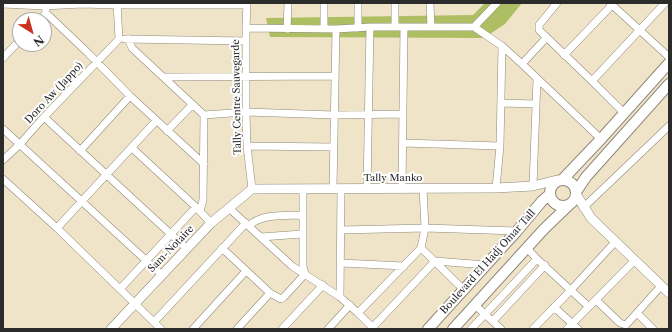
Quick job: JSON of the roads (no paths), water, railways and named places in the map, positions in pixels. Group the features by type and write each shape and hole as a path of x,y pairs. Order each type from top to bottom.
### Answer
{"main road":[{"path":"560,180 567,180 572,183 573,199 563,206 557,205 552,201 549,195 552,185 560,180 601,139 669,63"},
{"name":"Boulevard El Hadj Omar Tall","path":"453,329 573,199 586,177 669,84"},
{"name":"Boulevard El Hadj Omar Tall","path":"428,329 549,195"}],"street":[{"path":"287,29 288,3"},
{"path":"324,3 324,29"},
{"path":"358,3 358,28"},
{"path":"395,3 395,28"},
{"path":"430,3 431,27"},
{"path":"474,26 497,3"},
{"path":"557,3 538,27 540,32 624,113"},
{"path":"592,81 665,3"},
{"path":"3,4 45,7 82,4 248,4"},
{"path":"117,4 119,39 246,41"},
{"name":"Tally Centre Sauvegarde","path":"248,4 246,28 246,112 247,146 252,189"},
{"path":"564,55 611,4 669,56"},
{"path":"45,7 130,96 204,164"},
{"path":"246,28 336,29 474,26 502,46 601,139"},
{"path":"402,189 404,27"},
{"path":"367,189 370,28"},
{"path":"336,29 333,147 341,230 340,297"},
{"path":"522,64 546,38"},
{"name":"Doro Aw (Jappo)","path":"3,160 119,39"},
{"path":"128,39 132,48 204,115 246,112 334,115 403,114"},
{"path":"496,188 500,146 502,46"},
{"path":"3,58 12,48"},
{"path":"164,77 335,76"},
{"path":"537,79 533,186 549,195"},
{"path":"80,151 130,96"},
{"path":"501,103 536,104"},
{"path":"168,131 192,105"},
{"path":"120,289 170,234 198,209 203,200 204,115"},
{"path":"44,117 187,249"},
{"path":"57,228 156,121"},
{"path":"583,208 669,126"},
{"path":"3,128 162,275"},
{"path":"403,143 500,146"},
{"path":"247,146 333,147"},
{"path":"132,148 198,209 211,223"},
{"path":"3,179 57,228 161,329"},
{"name":"Tally Manko","path":"252,189 496,188 533,186 560,180"},
{"name":"Sam-Notaire","path":"111,329 211,223 252,189"},
{"path":"303,189 302,234 303,266 305,274"},
{"path":"358,313 421,248 425,228 423,189"},
{"path":"573,199 615,242 669,293"},
{"path":"573,199 580,212 591,218"},
{"path":"229,208 292,266 340,297 350,305 372,328 434,261"},
{"path":"154,322 222,248 247,224 274,216 303,215"},
{"path":"341,230 425,228 517,230"},
{"path":"261,237 302,234"},
{"path":"533,329 615,242"},
{"path":"222,248 270,293 281,299 305,274"},
{"path":"421,248 464,290"},
{"path":"527,248 589,307"},
{"path":"471,329 537,259"},
{"path":"554,307 573,327 589,307 635,260"},
{"path":"434,261 486,265"},
{"path":"341,263 404,266"},
{"path":"493,321 545,266"},
{"path":"193,329 246,271"},
{"path":"282,329 323,285"},
{"path":"596,300 624,325 627,324 661,286"},
{"path":"238,329 270,293"},
{"path":"328,329 350,305"},
{"path":"475,305 502,329"},
{"path":"637,313 651,328"}]}
